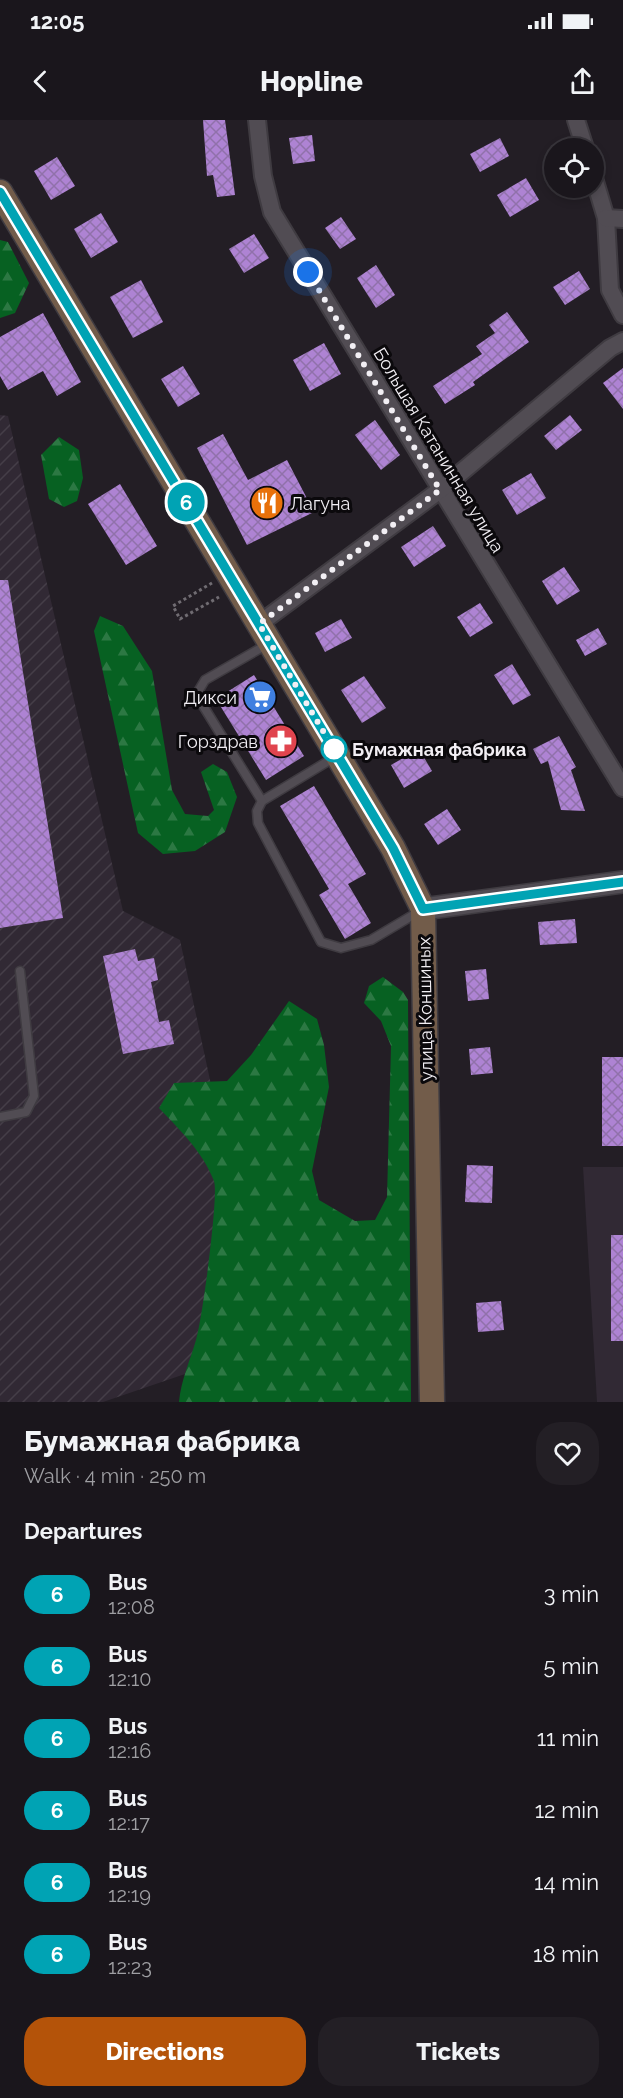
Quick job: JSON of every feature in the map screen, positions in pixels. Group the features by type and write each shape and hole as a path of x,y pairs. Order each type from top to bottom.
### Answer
{"main road":[{"name":"улица Коншиных","path":"1,195 393,848 423,909 432,1402"}],"street":[{"name":"Большая Катанинная улица","path":"257,120 263,176 272,212 623,788"},
{"path":"576,120 582,138"},
{"path":"604,197 615,218 610,290 623,315"},
{"path":"265,633 610,348 623,341"},
{"path":"423,909 623,882"}],"lane":[{"path":"262,801 202,704 199,690 205,680 265,633"},
{"path":"338,756 262,801 257,811 258,823 321,942 341,948 371,940 423,909"},
{"path":"0,1117 26,1112 34,1096 20,971"}],"path":[{"path":"213,582 173,606 180,619 221,596"}],"shaded area":[{"path":"0,415 8,416 123,911 180,940 267,1346 103,1402 0,1402"},
{"path":"583,1167 623,1167 623,1402 597,1402"}],"green space":[{"path":"0,240 8,242 29,283 15,313 0,318"},
{"path":"59,437 79,450 83,478 77,501 64,507 49,499 41,455"},
{"path":"100,616 123,626 152,671 172,790 185,814 208,816 214,810 201,772 213,764 227,772 237,797 225,832 195,851 163,854 138,833 94,631"},
{"path":"383,977 403,992 408,1000 411,1402 179,1402 202,1309 215,1191 214,1181 204,1160 159,1108 174,1083 227,1081 251,1055 289,1001 317,1019 324,1045 329,1087 312,1171 319,1200 355,1221 375,1220 387,1197 391,1046 381,1021 364,1003 369,986"}],"building":[{"path":"203,120 225,120 235,195 217,197 213,175 207,176"},
{"path":"312,135 315,161 293,164 289,138"},
{"path":"500,138 509,156 480,172 470,154"},
{"path":"57,157 75,186 51,200 34,171"},
{"path":"526,178 539,200 510,217 497,195"},
{"path":"101,213 118,242 91,258 74,229"},
{"path":"341,217 356,239 340,249 325,228"},
{"path":"254,234 269,258 244,273 229,249"},
{"path":"376,265 395,295 376,308 357,278"},
{"path":"579,271 590,289 565,305 553,287"},
{"path":"141,280 163,322 133,338 110,297"},
{"path":"507,312 529,342 473,382 475,385 445,404 433,386 482,354 476,346 495,333 489,325"},
{"path":"43,313 81,382 57,396 43,371 8,390 0,376 0,337"},
{"path":"324,343 341,374 310,391 293,360"},
{"path":"183,366 200,394 178,407 161,379"},
{"path":"623,368 623,409 603,383"},
{"path":"570,415 582,430 556,450 544,436"},
{"path":"375,420 400,455 381,470 355,435"},
{"name":"Лагуна","path":"223,434 248,480 287,460 314,512 247,545 197,448"},
{"path":"531,473 546,498 517,515 502,490"},
{"path":"120,484 157,546 126,565 88,504"},
{"path":"433,526 446,546 414,567 401,547"},
{"path":"564,567 580,591 557,605 542,581"},
{"path":"0,580 8,580 63,918 0,928"},
{"path":"480,603 493,623 470,637 457,617"},
{"path":"341,619 352,638 325,652 315,633"},
{"path":"598,628 607,644 585,656 576,640"},
{"path":"512,664 531,695 513,705 494,675"},
{"path":"254,675 304,756 266,780 216,699"},
{"path":"364,676 386,708 362,723 341,690"},
{"path":"559,736 576,767 571,770 585,811 561,810 548,761 541,764 533,749"},
{"path":"419,749 432,771 404,788 391,765"},
{"path":"314,786 366,874 348,884 371,923 345,939 319,895 329,889 280,806"},
{"path":"447,809 461,830 438,845 424,824"},
{"path":"575,919 577,943 540,945 538,922"},
{"path":"135,949 138,961 154,958 158,980 151,982 159,1022 169,1020 174,1044 123,1054 103,956"},
{"path":"486,969 489,999 468,1001 465,971"},
{"path":"490,1047 493,1073 471,1075 469,1049"},
{"path":"602,1057 623,1057 623,1146 602,1146"},
{"path":"467,1165 493,1166 492,1203 465,1202"},
{"path":"611,1235 623,1235 623,1341 611,1341"},
{"path":"501,1301 504,1330 478,1332 476,1303"}],"bus line":[{"name":"6","path":"0,192 393,848 423,909 623,882"}],"place":[{"name":"Лагуна","path":"267,503"},
{"name":"Дикси","path":"260,697"},
{"name":"Горздрав","path":"281,741"},
{"name":"Бумажная фабрика","path":"334,749"}],"route":[{"path":"308,272 440,490 259,624 338,756 334,749"}]}
